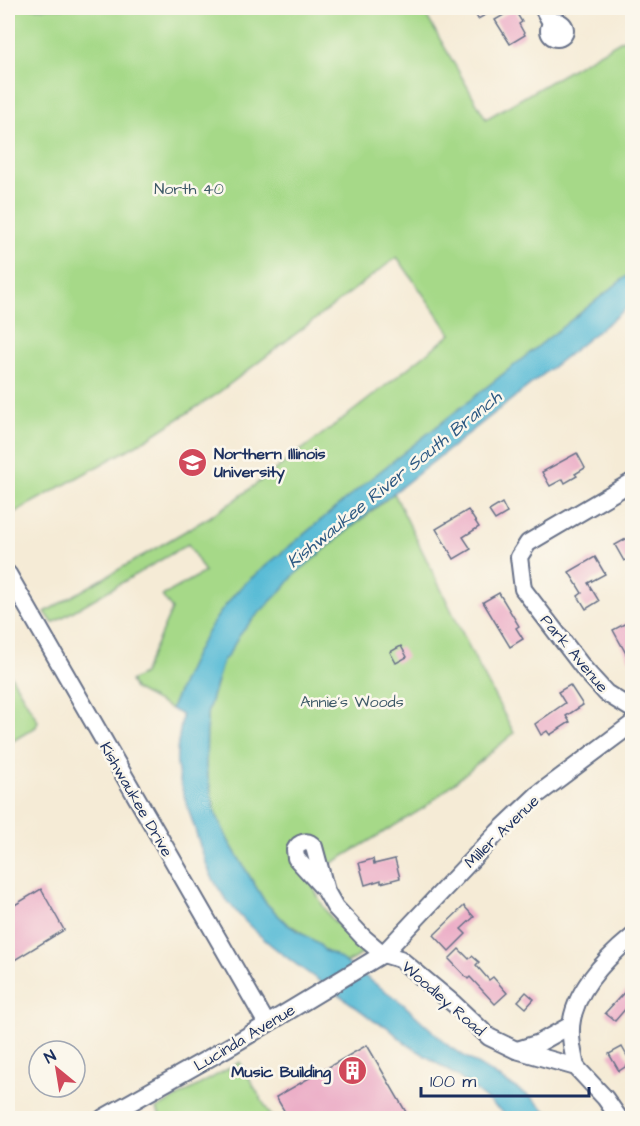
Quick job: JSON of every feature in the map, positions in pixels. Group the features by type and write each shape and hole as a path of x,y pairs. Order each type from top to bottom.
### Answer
{"street":[{"path":"543,8 552,24"},
{"name":"Park Avenue","path":"633,482 528,543 519,557 523,589 585,670 606,693 633,710"},
{"name":"Kishwaukee Drive","path":"8,574 267,1024"},
{"name":"Miller Avenue","path":"383,954 506,824 537,795 633,724"},
{"name":"Woodley Road","path":"326,891 335,907 363,938 383,954 400,959 489,1037 516,1050 576,1067"},
{"path":"619,1119 604,1098 576,1067 571,1025 576,1008 590,979 633,937"},
{"name":"Lucinda Avenue","path":"103,1119 129,1112 267,1024 383,954"},
{"path":"516,1050 539,1042 571,1025"}],"green space":[{"name":"North 40","path":"8,8 403,8 416,14 426,15 486,119 632,34 632,272 368,481 243,585 210,628 171,709 134,689 130,681 143,674 172,609 162,596 205,572 188,544 53,623 45,612 231,503 451,334 397,257 214,396 147,439 8,516"},
{"name":"Annie's Woods","path":"394,493 514,733 424,808 324,868 300,837 313,887 333,920 361,947 363,953 347,963 325,951 298,929 288,925 265,902 229,842 215,812 206,768 207,714 223,660 245,628 294,575"},
{"path":"8,673 38,721 36,727 8,744"},
{"path":"240,1062 272,1118 162,1118 156,1109"}],"water":[{"name":"Kishwaukee River South Branch","path":"632,272 632,304 352,526 294,575 252,620 223,660 207,714 206,768 215,812 229,842 265,902 288,925 318,943 325,951 335,955 402,1003 451,1048 532,1098 554,1118 510,1118 457,1076 404,1042 386,1026 374,1021 286,957 245,922 213,879 207,866 178,772 177,747 182,715 171,709 192,659 210,628 243,585 368,481"}],"building":[{"path":"472,8 498,8 478,19"},
{"path":"514,9 522,22 519,24 525,35 510,44 495,20"},
{"path":"577,453 585,468 565,483 563,479 550,486 542,472"},
{"path":"502,503 507,513 495,520 489,511"},
{"path":"468,510 479,527 463,537 471,549 454,559 436,529"},
{"path":"633,535 633,556 624,561 615,545"},
{"path":"595,557 605,574 588,583 599,601 586,609 578,596 582,593 569,572"},
{"path":"499,593 519,626 516,628 523,639 510,647 483,602"},
{"path":"630,621 633,626 633,666 613,630"},
{"path":"401,646 407,657 396,663 390,652"},
{"path":"570,685 583,705 566,716 570,722 550,735 547,731 541,735 535,724 565,703 558,692"},
{"path":"373,859 374,864 395,859 400,878 365,885 359,863"},
{"path":"41,889 64,930 8,964 8,909"},
{"path":"464,906 474,917 461,929 466,934 449,951 434,935"},
{"path":"459,949 469,959 472,956 479,962 476,965 489,980 493,977 507,993 495,1004 470,977 468,979 449,959"},
{"path":"633,983 633,1000 615,1021 605,1013"},
{"path":"526,992 534,999 526,1008 518,1001"},
{"name":"Music Building","path":"367,1045 410,1119 289,1119 276,1097"},
{"path":"622,1047 631,1063 619,1071 609,1054"}],"place":[{"name":"Northern Illinois University","path":"193,462"},
{"name":"Music Building","path":"352,1071"}]}
